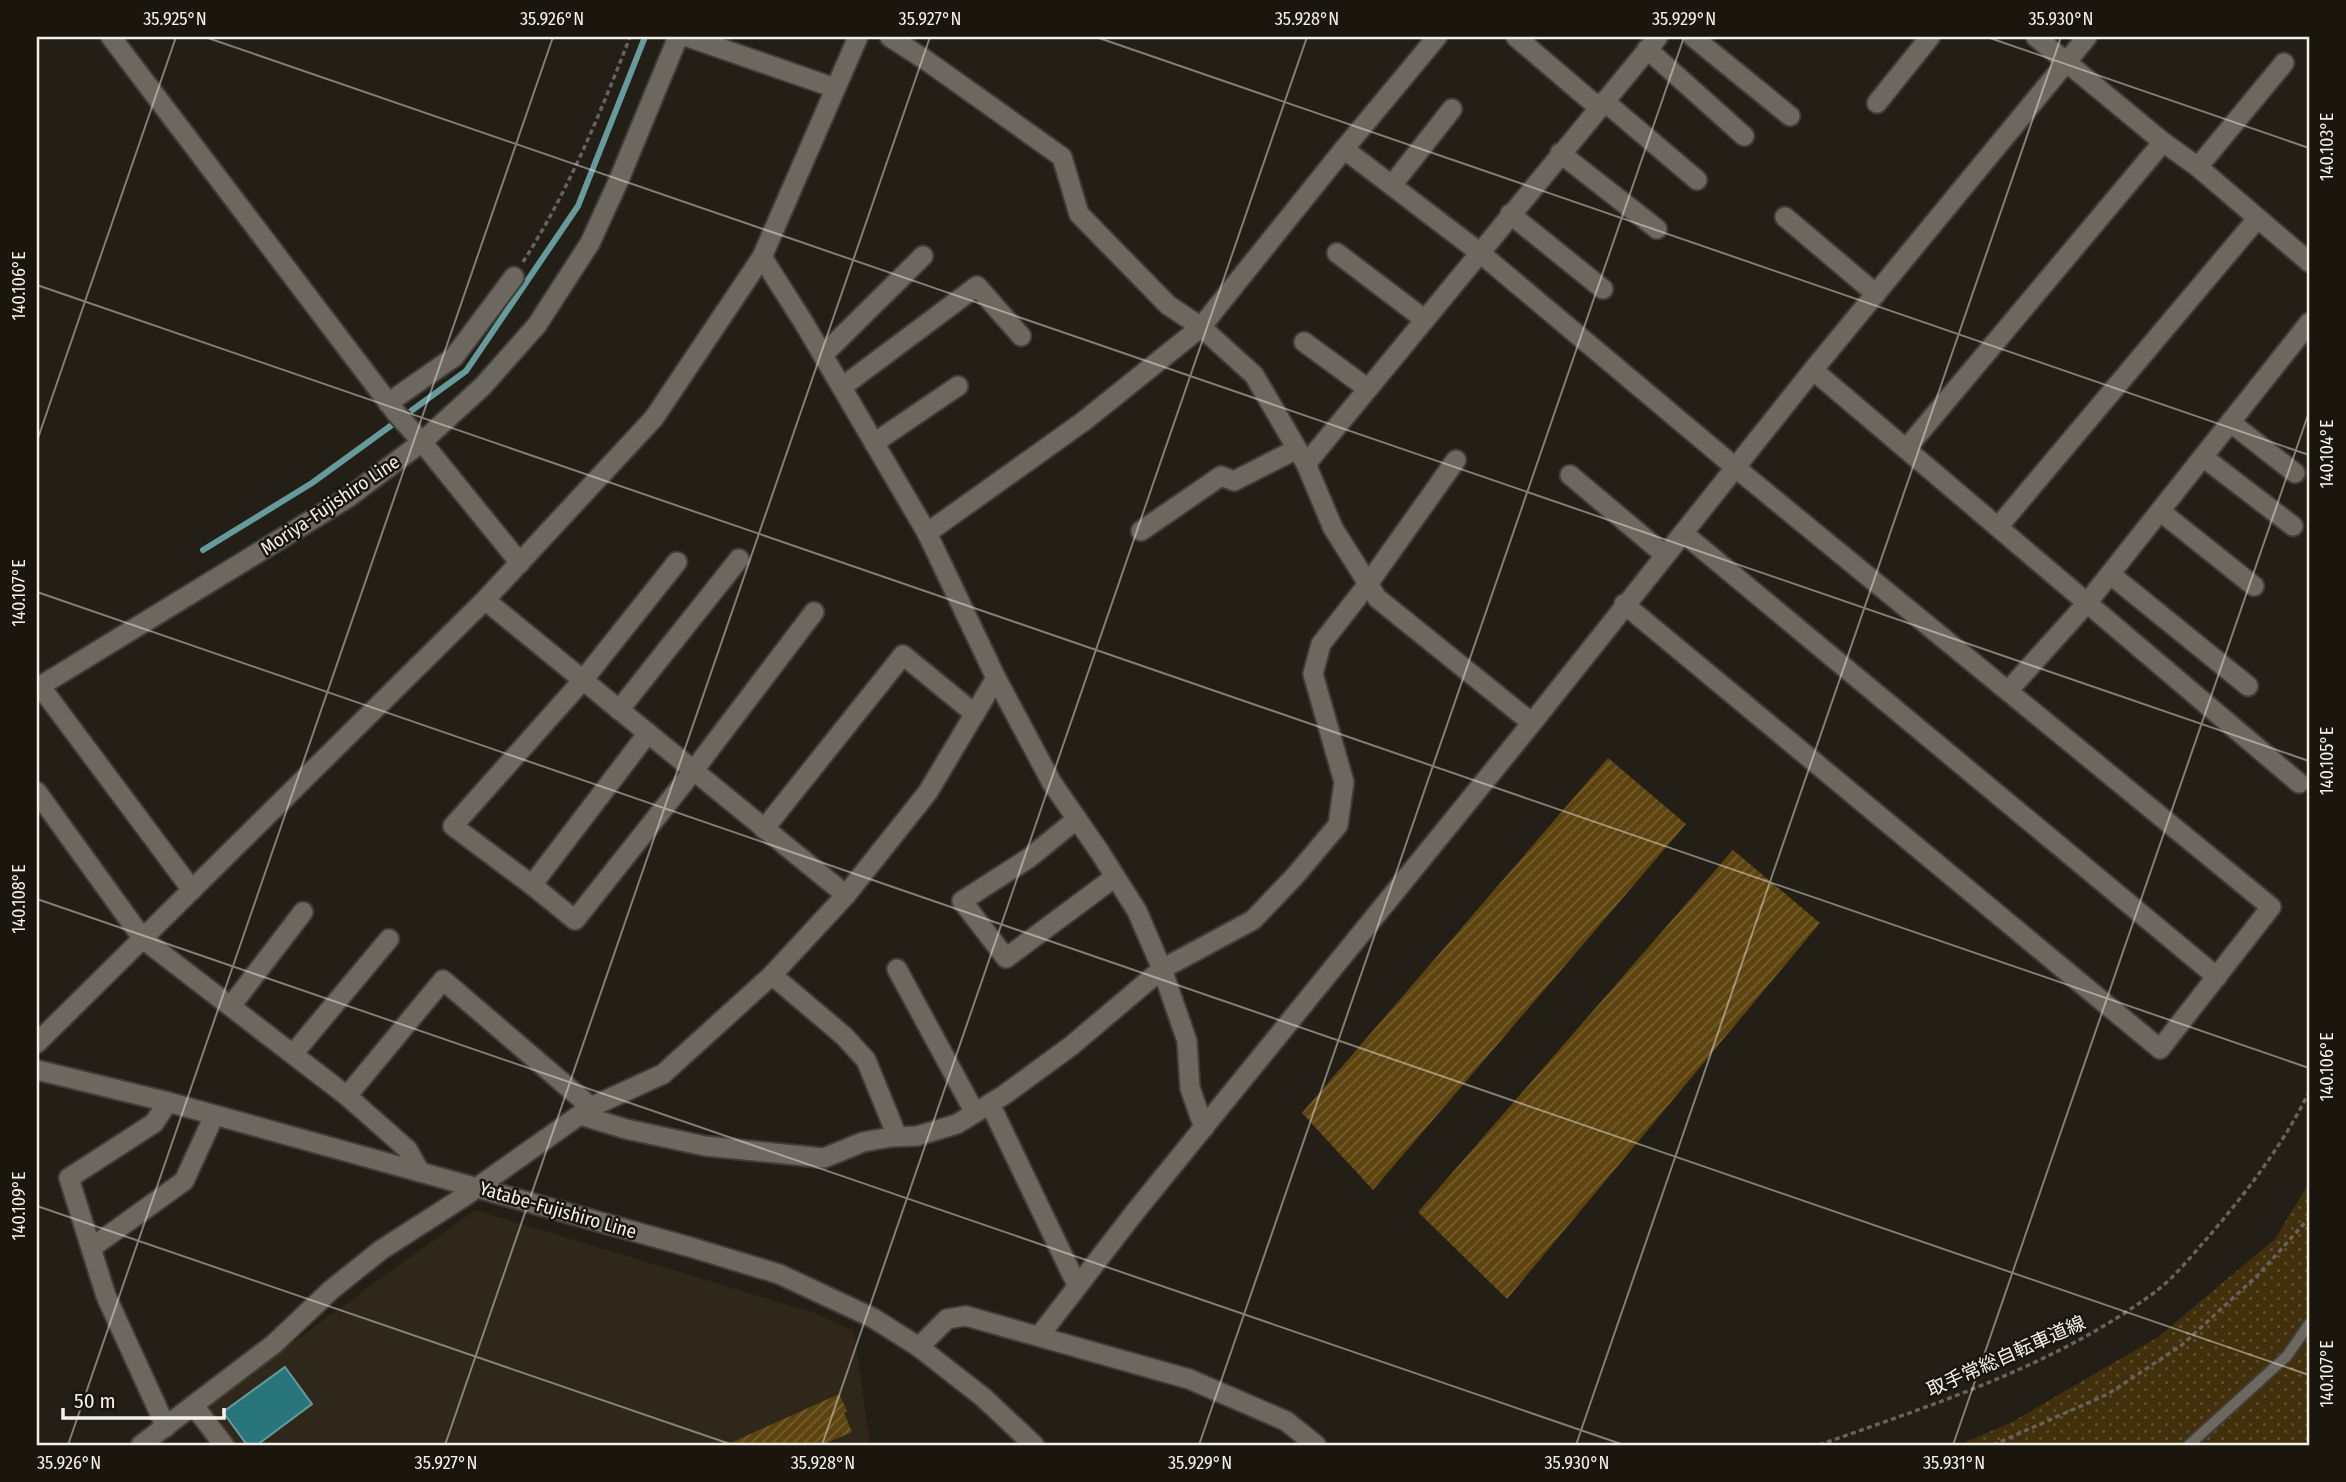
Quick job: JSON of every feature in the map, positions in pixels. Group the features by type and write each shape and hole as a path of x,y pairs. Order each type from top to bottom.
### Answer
{"street":[{"path":"111,37 388,403 520,563"},
{"name":"Moriya-Fujishiro Line","path":"38,687 349,497 422,442 483,386 537,325 590,243 678,37"},
{"path":"688,37 835,88"},
{"path":"37,1043 485,600 654,418 762,257 858,37"},
{"path":"890,37 1062,157 1079,214 1168,305 1201,327 1254,375 1301,456 1333,528 1377,598 1532,723"},
{"path":"927,533 1084,421 1201,327 1437,37"},
{"path":"1516,37 1697,180"},
{"path":"1693,37 1790,116"},
{"path":"1877,103 1930,37"},
{"path":"2036,37 2163,142 2198,167 2309,262"},
{"path":"1040,1335 1077,1285 1532,723 1624,604 2087,37"},
{"path":"1141,531 1221,476 1234,481 1301,456 1367,388 1652,43 1744,136"},
{"path":"2198,167 2284,63"},
{"path":"1392,185 1452,108"},
{"path":"1906,449 2163,142"},
{"path":"1344,149 1479,252 1736,468 2271,907 2160,1049 1624,604"},
{"path":"1560,153 1657,229"},
{"path":"1510,214 1603,289"},
{"path":"1785,217 1876,294"},
{"path":"1998,527 2257,219"},
{"path":"1337,253 1424,319"},
{"path":"823,355 923,256"},
{"path":"762,257 927,533 996,678 1052,782 1137,911 1162,969 1187,1041 1190,1088 1204,1128"},
{"path":"388,403 454,357 514,277"},
{"path":"842,387 976,286 1021,336"},
{"path":"2008,691 2087,603 2309,323"},
{"path":"1304,342 1367,388"},
{"path":"1813,370 2299,783"},
{"path":"874,443 958,386"},
{"path":"2230,422 2295,473"},
{"path":"2203,457 2293,526"},
{"path":"347,1096 443,979 586,1111 626,1129 705,1146 824,1158 863,1142 897,1136 917,1136 957,1124 1070,1046 1162,969 1253,920 1338,825 1344,782 1313,674 1321,644 1368,584 1455,460"},
{"path":"1570,475 1665,555"},
{"path":"2160,511 2254,586"},
{"path":"1683,533 2217,977"},
{"path":"619,710 739,559"},
{"path":"677,562 583,680 453,826 575,920 694,771 814,612"},
{"path":"2110,574 2248,686"},
{"path":"485,600 846,895"},
{"path":"764,828 903,655 975,714"},
{"path":"141,1445 274,1344 331,1290 381,1250 477,1188 586,1111 663,1074 772,975 846,895 928,792 996,678"},
{"path":"38,687 192,890"},
{"path":"531,886 648,733"},
{"path":"37,792 143,939 347,1096 407,1149 420,1172"},
{"path":"1077,819 1028,858 962,901 1006,958 1115,877"},
{"path":"231,1006 303,912"},
{"path":"293,1054 389,939"},
{"path":"897,969 982,1109 1077,1285"},
{"path":"772,975 844,1036 866,1060 897,1136"},
{"name":"Yatabe-Fujishiro Line","path":"37,1070 168,1102 779,1274 873,1318 919,1348 984,1398 1034,1445"},
{"path":"166,1427 106,1296 69,1178 154,1123 168,1102"},
{"path":"91,1248 184,1181 214,1116"},
{"path":"919,1348 947,1319 966,1316 1189,1378 1286,1421 1316,1445"},
{"path":"194,1406 224,1445"}],"lane":[{"path":"2189,1445 2287,1356 2309,1324"}],"path":[{"path":"514,277 541,235 591,132 630,37"},
{"name":"取手常総自転車道線","path":"1819,1445 1939,1402 2045,1358 2099,1329 2157,1291 2197,1251 2247,1192 2293,1125 2309,1092"},
{"path":"1993,1445 2108,1394 2182,1345 2259,1273 2309,1219"}],"shaded area":[{"path":"2309,1183 2309,1445 1959,1445 2012,1422 2158,1337 2275,1239"},
{"path":"475,1210 815,1313 854,1331 870,1445 236,1445 205,1406"}],"water":[{"path":"285,1367 312,1404 257,1445 247,1445 223,1412"}],"building":[{"path":"1608,758 1686,824 1373,1190 1302,1113"},
{"path":"1733,850 1820,923 1507,1299 1418,1212"},
{"path":"839,1394 852,1432 822,1445 726,1445"}],"waterway":[{"path":"203,550 312,483 466,371 578,206 645,37"}]}
